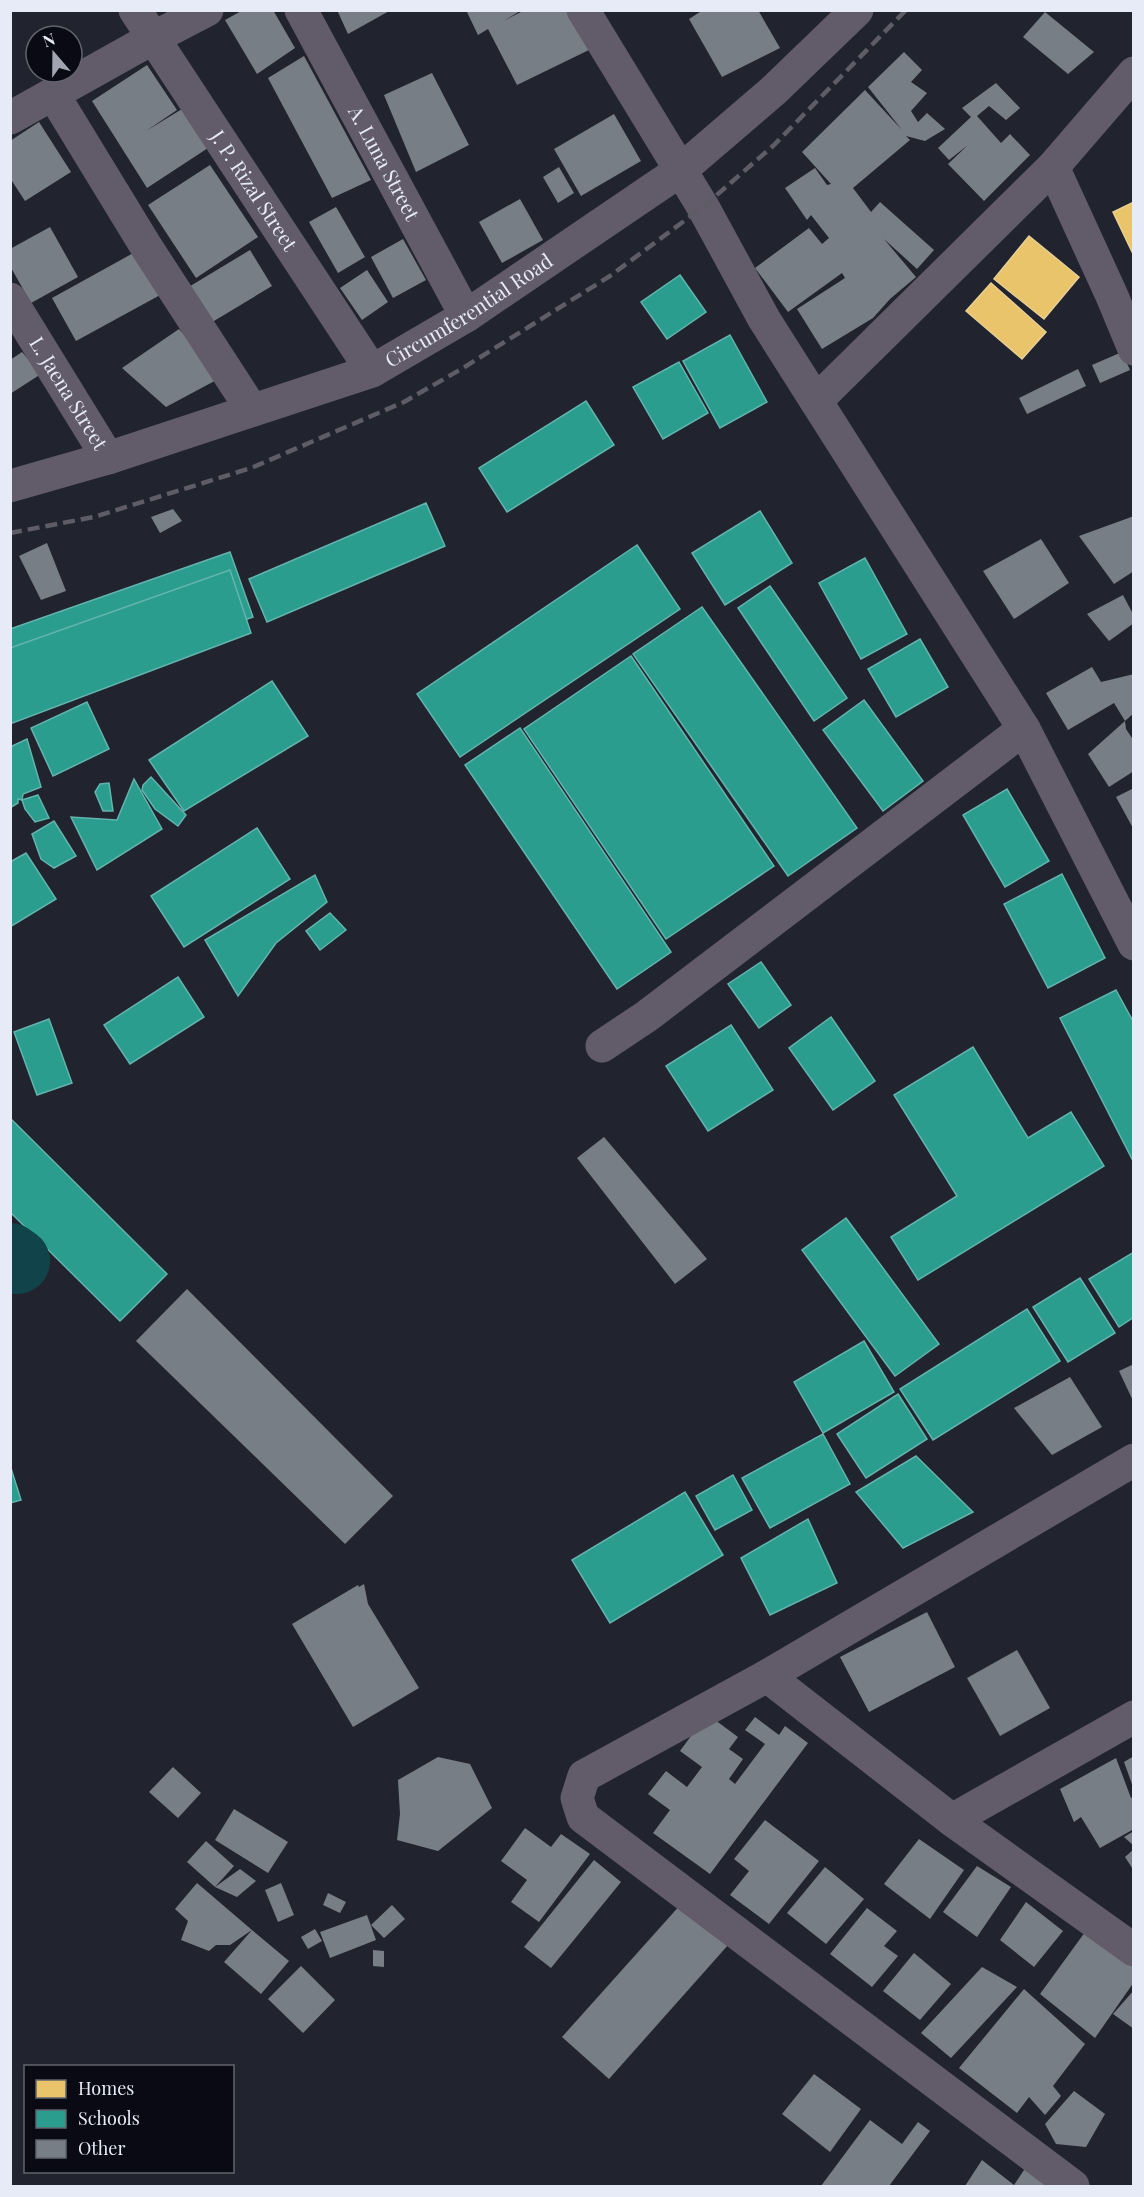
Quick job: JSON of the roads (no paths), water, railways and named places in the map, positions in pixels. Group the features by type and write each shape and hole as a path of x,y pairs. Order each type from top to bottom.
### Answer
{"street":[{"name":"J. P. Rizal Street","path":"135,10 372,371"},
{"path":"10,118 207,10"},
{"name":"A. Luna Street","path":"301,10 466,316"},
{"path":"584,10 681,170 764,319 1024,729 1134,944"},
{"name":"Circumferential Road","path":"10,486 108,458 372,371 466,316 681,170 773,91 855,11"},
{"path":"816,401 1053,167 1134,73"},
{"path":"53,94 147,248 252,410"},
{"path":"1053,167 1134,349"},
{"name":"L. Jaena Street","path":"10,299 108,458"},
{"path":"602,1046 656,1008 1024,729"},
{"path":"1073,2187 583,1817 577,1798 584,1776 766,1676 1134,1460"},
{"path":"766,1676 952,1820 1134,1950"},
{"path":"952,1820 1134,1717"}],"waterway":[{"path":"10,1256 17,1261"}],"railway":[{"path":"10,533 94,517 251,468 404,402 463,368 610,276 703,207 774,145 906,10"}]}
